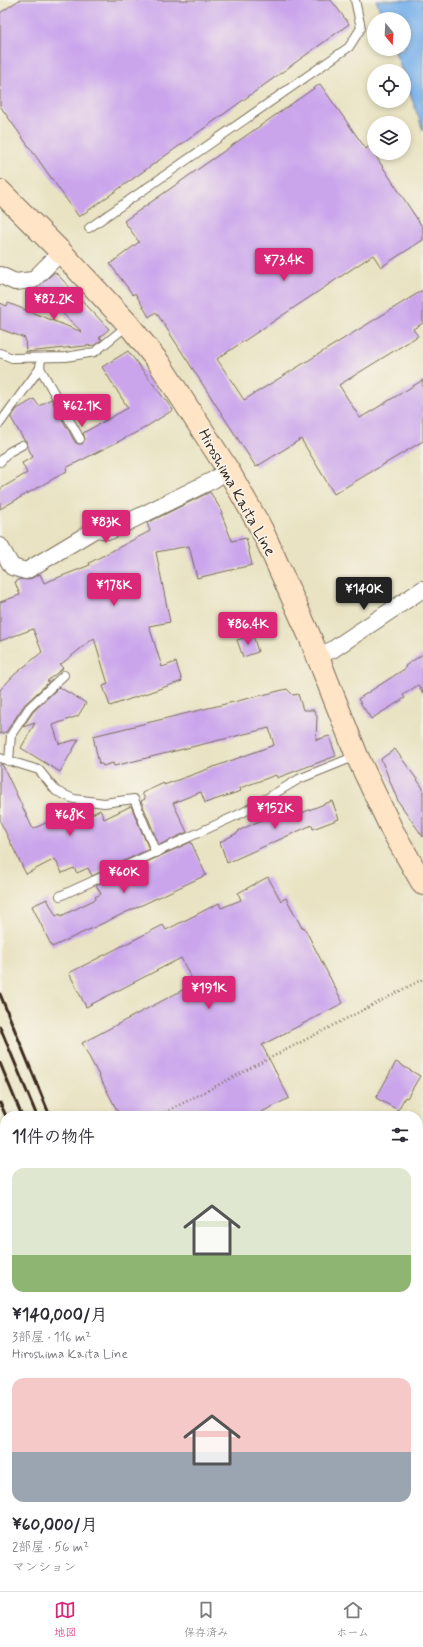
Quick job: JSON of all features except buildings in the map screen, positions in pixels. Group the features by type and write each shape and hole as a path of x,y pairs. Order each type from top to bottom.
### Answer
{"main road":[{"name":"Hiroshima Kaita Line","path":"0,191 61,252 128,324 159,363 228,470 262,530 317,656 357,756 392,830 423,884"}],"street":[{"path":"0,275 15,282 33,280 61,252"},
{"path":"0,546 12,567 26,571 96,529 110,531 213,480 228,470"},
{"path":"317,656 332,650 423,589"}],"lane":[{"path":"89,228 349,47 361,28 355,0"},
{"path":"0,353 12,358 41,358 66,357 95,352 128,324"},
{"path":"0,423 40,368 41,358"},
{"path":"40,368 80,439"},
{"path":"0,462 9,452 22,445"},
{"path":"9,761 11,734 29,708 64,675"},
{"path":"60,896 244,812 300,780 357,756"},
{"path":"0,758 39,770 56,791 74,799 104,803 134,799 156,852"}],"path":[{"path":"168,1111 423,979"}],"water":[{"path":"376,0 423,0 423,130 411,97 411,64 399,64 397,56 411,56 411,12 380,12"}],"railway":[{"path":"0,994 48,1111"},
{"path":"0,1027 35,1111"},
{"path":"0,1063 20,1111"},
{"path":"0,1103 4,1111"}]}
